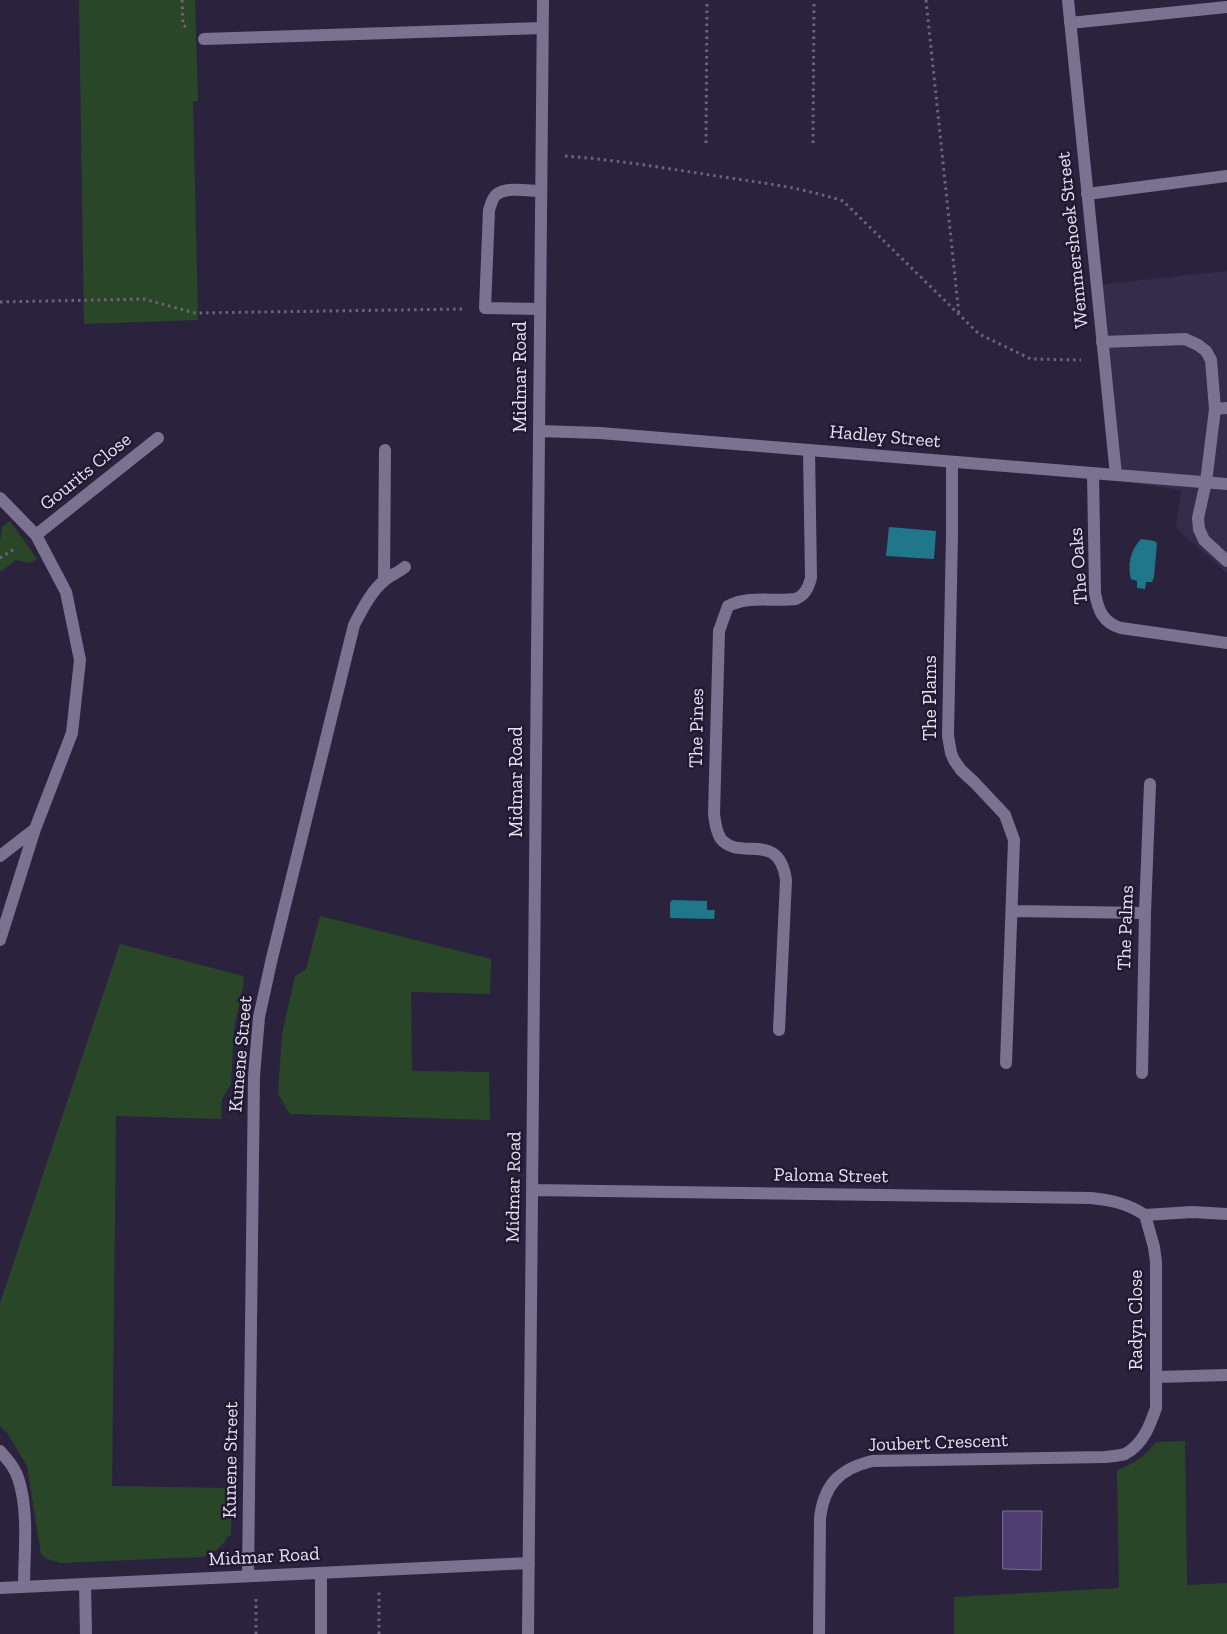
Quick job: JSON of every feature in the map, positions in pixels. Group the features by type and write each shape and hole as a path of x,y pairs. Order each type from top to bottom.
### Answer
{"street":[{"name":"Midmar Road","path":"528,1634 543,0"},
{"name":"Wemmershoek Street","path":"1068,0 1116,475"},
{"path":"1070,23 1227,7"},
{"path":"204,39 542,28"},
{"path":"1087,194 1227,176"},
{"path":"540,309 485,308 489,210 495,196 500,192 510,190 541,191"},
{"path":"1102,342 1185,339 1198,345 1211,360 1221,409 1198,518 1199,529 1204,540 1227,561"},
{"name":"Hadley Street","path":"539,431 600,433 1227,484"},
{"name":"Gourits Close","path":"36,535 158,438"},
{"path":"384,581 385,450"},
{"name":"The Pines","path":"779,1030 786,880 784,868 780,858 772,853 760,849 729,846 721,839 716,828 714,814 719,631 728,606 738,601 749,599 796,599 803,596 808,589 811,578 809,450"},
{"name":"The Plams","path":"952,462 948,718 951,753 961,770 1006,815 1014,840 1006,1063"},
{"name":"The Oaks","path":"1093,473 1095,593 1101,615 1108,622 1120,628 1227,643"},
{"path":"0,498 36,535 66,592 80,660 72,733 35,829 0,940"},
{"name":"Kunene Street","path":"252,1576 254,1076 259,1018 274,948 354,626 364,606 384,581 405,567"},
{"name":"The Palms","path":"1142,1073 1150,784"},
{"path":"0,856 35,829"},
{"path":"1012,911 1145,913"},
{"name":"Paloma Street","path":"532,1190 1091,1198 1129,1205 1145,1215"},
{"path":"1145,1215 1192,1212 1227,1214"},
{"name":"Radyn Close","path":"1140,1442 1149,1428 1156,1408 1156,1262 1145,1215"},
{"path":"1156,1377 1227,1376"},
{"name":"Joubert Crescent","path":"819,1634 820,1518 825,1494 832,1483 843,1472 857,1465 872,1461 1105,1457 1125,1454 1140,1442"},
{"path":"0,1451 14,1467 23,1500 25,1518 24,1587"},
{"name":"Midmar Road","path":"0,1588 529,1563"},
{"path":"321,1573 321,1634"},
{"path":"85,1584 86,1634"}],"path":[{"path":"706,143 707,0"},
{"path":"813,143 814,0"},
{"path":"926,0 959,315"},
{"path":"541,154 608,160 693,172 816,192 843,201 979,334 1031,360 1104,360"},
{"path":"0,302 144,299 196,312 485,308"},
{"path":"378,1634 379,1570"},
{"path":"252,1576 256,1634"}],"shaded area":[{"path":"79,0 195,0 198,101 193,101 198,320 84,324"},
{"path":"1227,271 1227,573 1176,528 1181,490 1112,480 1097,285"},
{"path":"10,521 37,559 30,563 16,560 0,572 2,527"},
{"path":"889,527 936,531 934,559 886,556"},
{"path":"1141,539 1157,543 1154,577 1152,582 1146,582 1145,589 1137,588 1137,581 1131,579 1130,574 1132,552"},
{"path":"672,900 707,901 707,910 715,910 714,919 671,918 670,903"},
{"path":"320,916 491,959 490,994 411,992 412,1071 489,1072 490,1120 290,1114 278,1094 282,1034 295,976 306,969"},
{"path":"120,944 243,976 244,982 234,1029 231,1084 222,1099 221,1119 116,1116 112,1486 232,1488 231,1535 228,1536 217,1550 200,1557 61,1563 47,1559 41,1554 27,1466 8,1434 0,1426 0,1303"},
{"path":"1185,1441 1187,1585 1227,1583 1227,1634 954,1634 954,1597 1119,1588 1117,1470 1139,1459 1156,1442"}],"building":[{"path":"1003,1511 1042,1511 1041,1570 1003,1569"}]}
